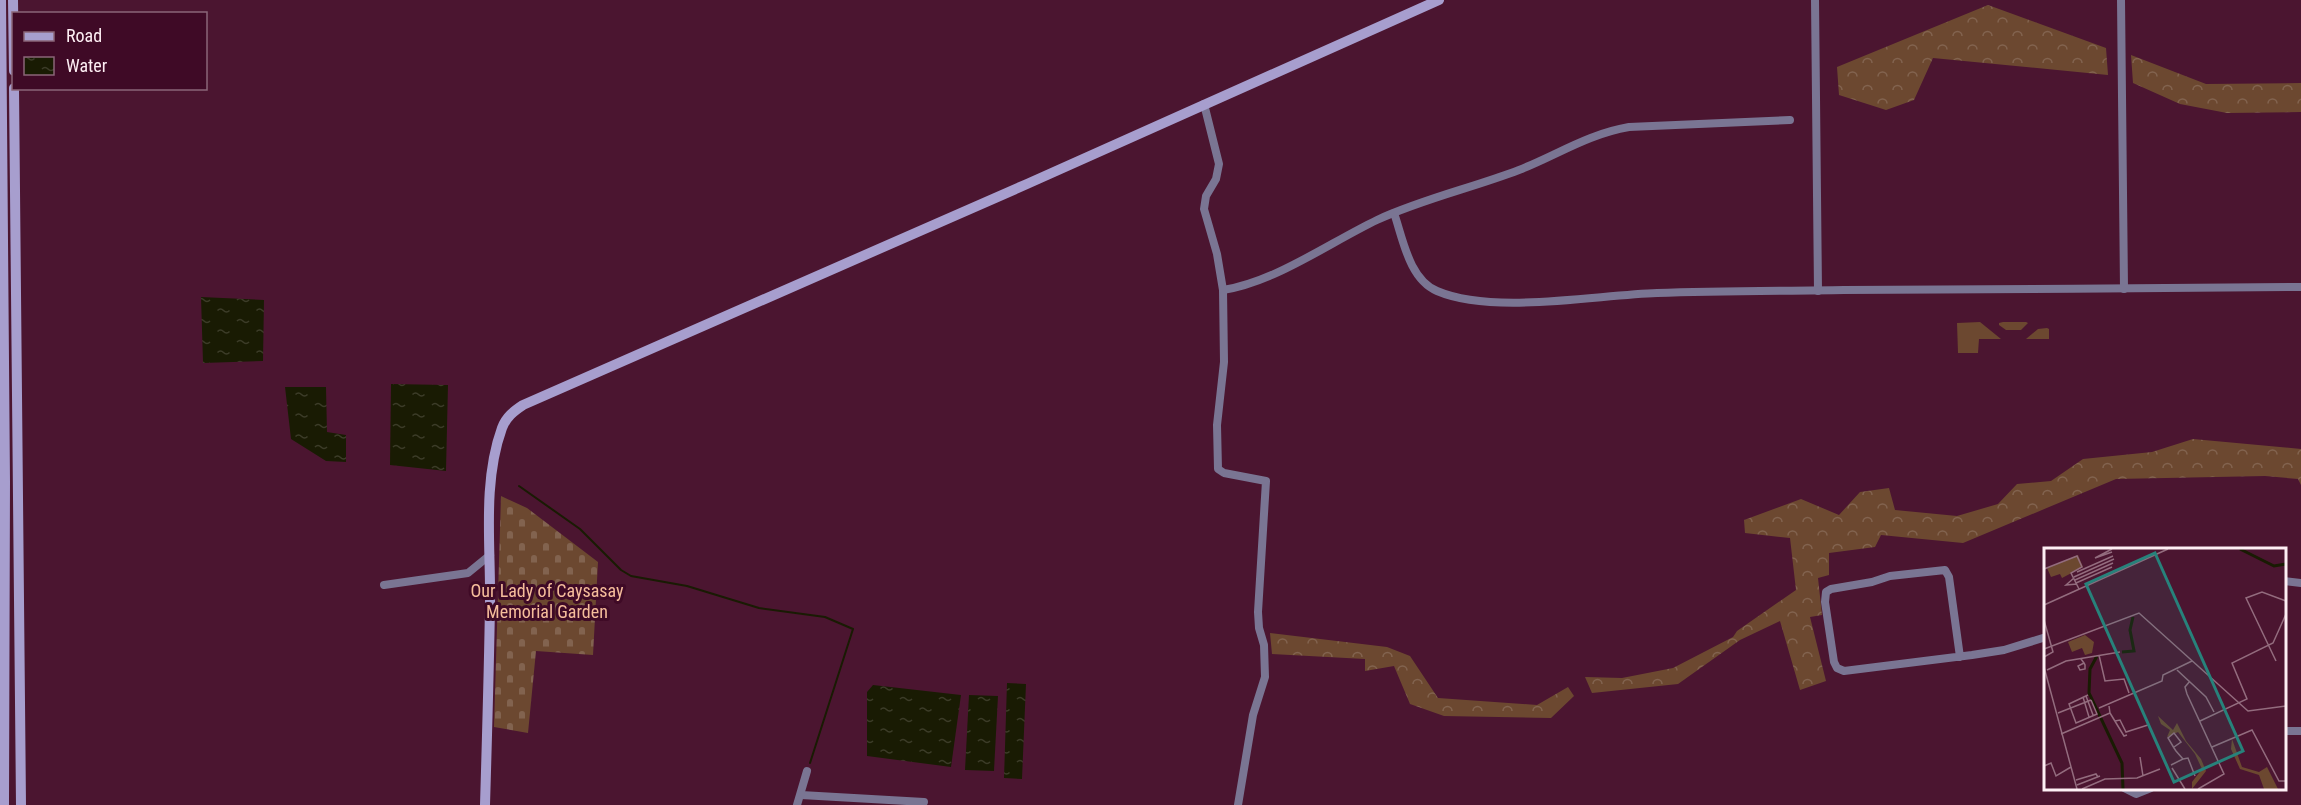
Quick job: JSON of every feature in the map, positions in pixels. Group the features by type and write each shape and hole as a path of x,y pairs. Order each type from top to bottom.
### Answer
{"street":[{"path":"1,0 5,470 4,805"},
{"path":"485,805 490,504 495,454 502,426 508,417 523,405 1016,189 1439,0"},
{"path":"1815,0 1818,291"},
{"path":"2121,0 2124,289"},
{"path":"14,90 21,805"},
{"path":"1204,104 1219,164 1215,179 1206,196 1204,209 1223,290 1224,362 1216,425 1218,469 1235,476 1266,481 1258,612 1259,628 1264,645 1265,677 1253,715 1238,805"},
{"path":"1223,290 1253,283 1377,220 1517,171 1608,130 1629,127 1790,120"},
{"path":"1394,213 1415,270 1425,283 1436,291 1457,297 1515,302 1656,293 2301,287"},
{"path":"384,585 468,573 490,555"},
{"path":"1960,657 1949,577 1941,568 1888,576 1872,582 1831,589 1826,592 1825,602 1834,662 1842,670 1960,657 2004,650 2044,638"},
{"path":"2286,581 2301,583"},
{"path":"2286,732 2301,731"},
{"path":"797,805 807,771"},
{"path":"2126,790 2136,794 2148,790"},
{"path":"801,795 924,802"}],"green space":[{"path":"1988,5 2106,48 2108,75 1933,58 1914,100 1886,110 1839,95 1837,67"},
{"path":"2131,55 2206,84 2301,83 2301,112 2227,113 2180,104 2133,83"},
{"path":"1980,322 2001,339 1979,339 1978,353 1958,353 1957,323"},
{"path":"2003,322 2028,323 2021,330 2006,330 1999,325"},
{"path":"2047,328 2049,339 2026,339 2038,329"},
{"path":"2193,439 2301,449 2301,485 2298,479 2265,476 2116,479 1963,543 1881,535 1875,547 1829,553 1829,575 1818,578 1822,615 1810,617 1826,681 1800,690 1780,621 1740,640 1678,684 1592,693 1585,677 1622,678 1673,668 1733,637 1737,631 1796,590 1790,538 1745,533 1744,520 1801,499 1839,515 1860,492 1889,488 1895,510 1957,516 1998,504 2017,484 2051,481 2083,459 2152,452"},
{"name":"Our Lady of Caysasay Memorial Garden","path":"501,496 527,508 598,562 593,655 536,651 528,733 494,727"},
{"path":"1270,633 1387,647 1410,656 1438,698 1537,705 1568,687 1574,696 1551,718 1444,716 1410,704 1394,666 1365,671 1365,659 1272,654"}],"water":[{"path":"201,297 264,300 263,361 203,363"},
{"path":"391,384 448,385 446,471 390,465"},
{"path":"285,387 326,387 327,432 346,435 346,462 326,461 291,439"},
{"path":"1007,683 1026,684 1022,779 1004,778"},
{"path":"873,685 961,695 951,767 867,756 867,692"},
{"path":"969,695 998,696 994,771 965,770"}],"waterway":[{"path":"519,486 580,529 621,570 631,576 687,586 759,608 825,617 853,629 810,763"}]}
